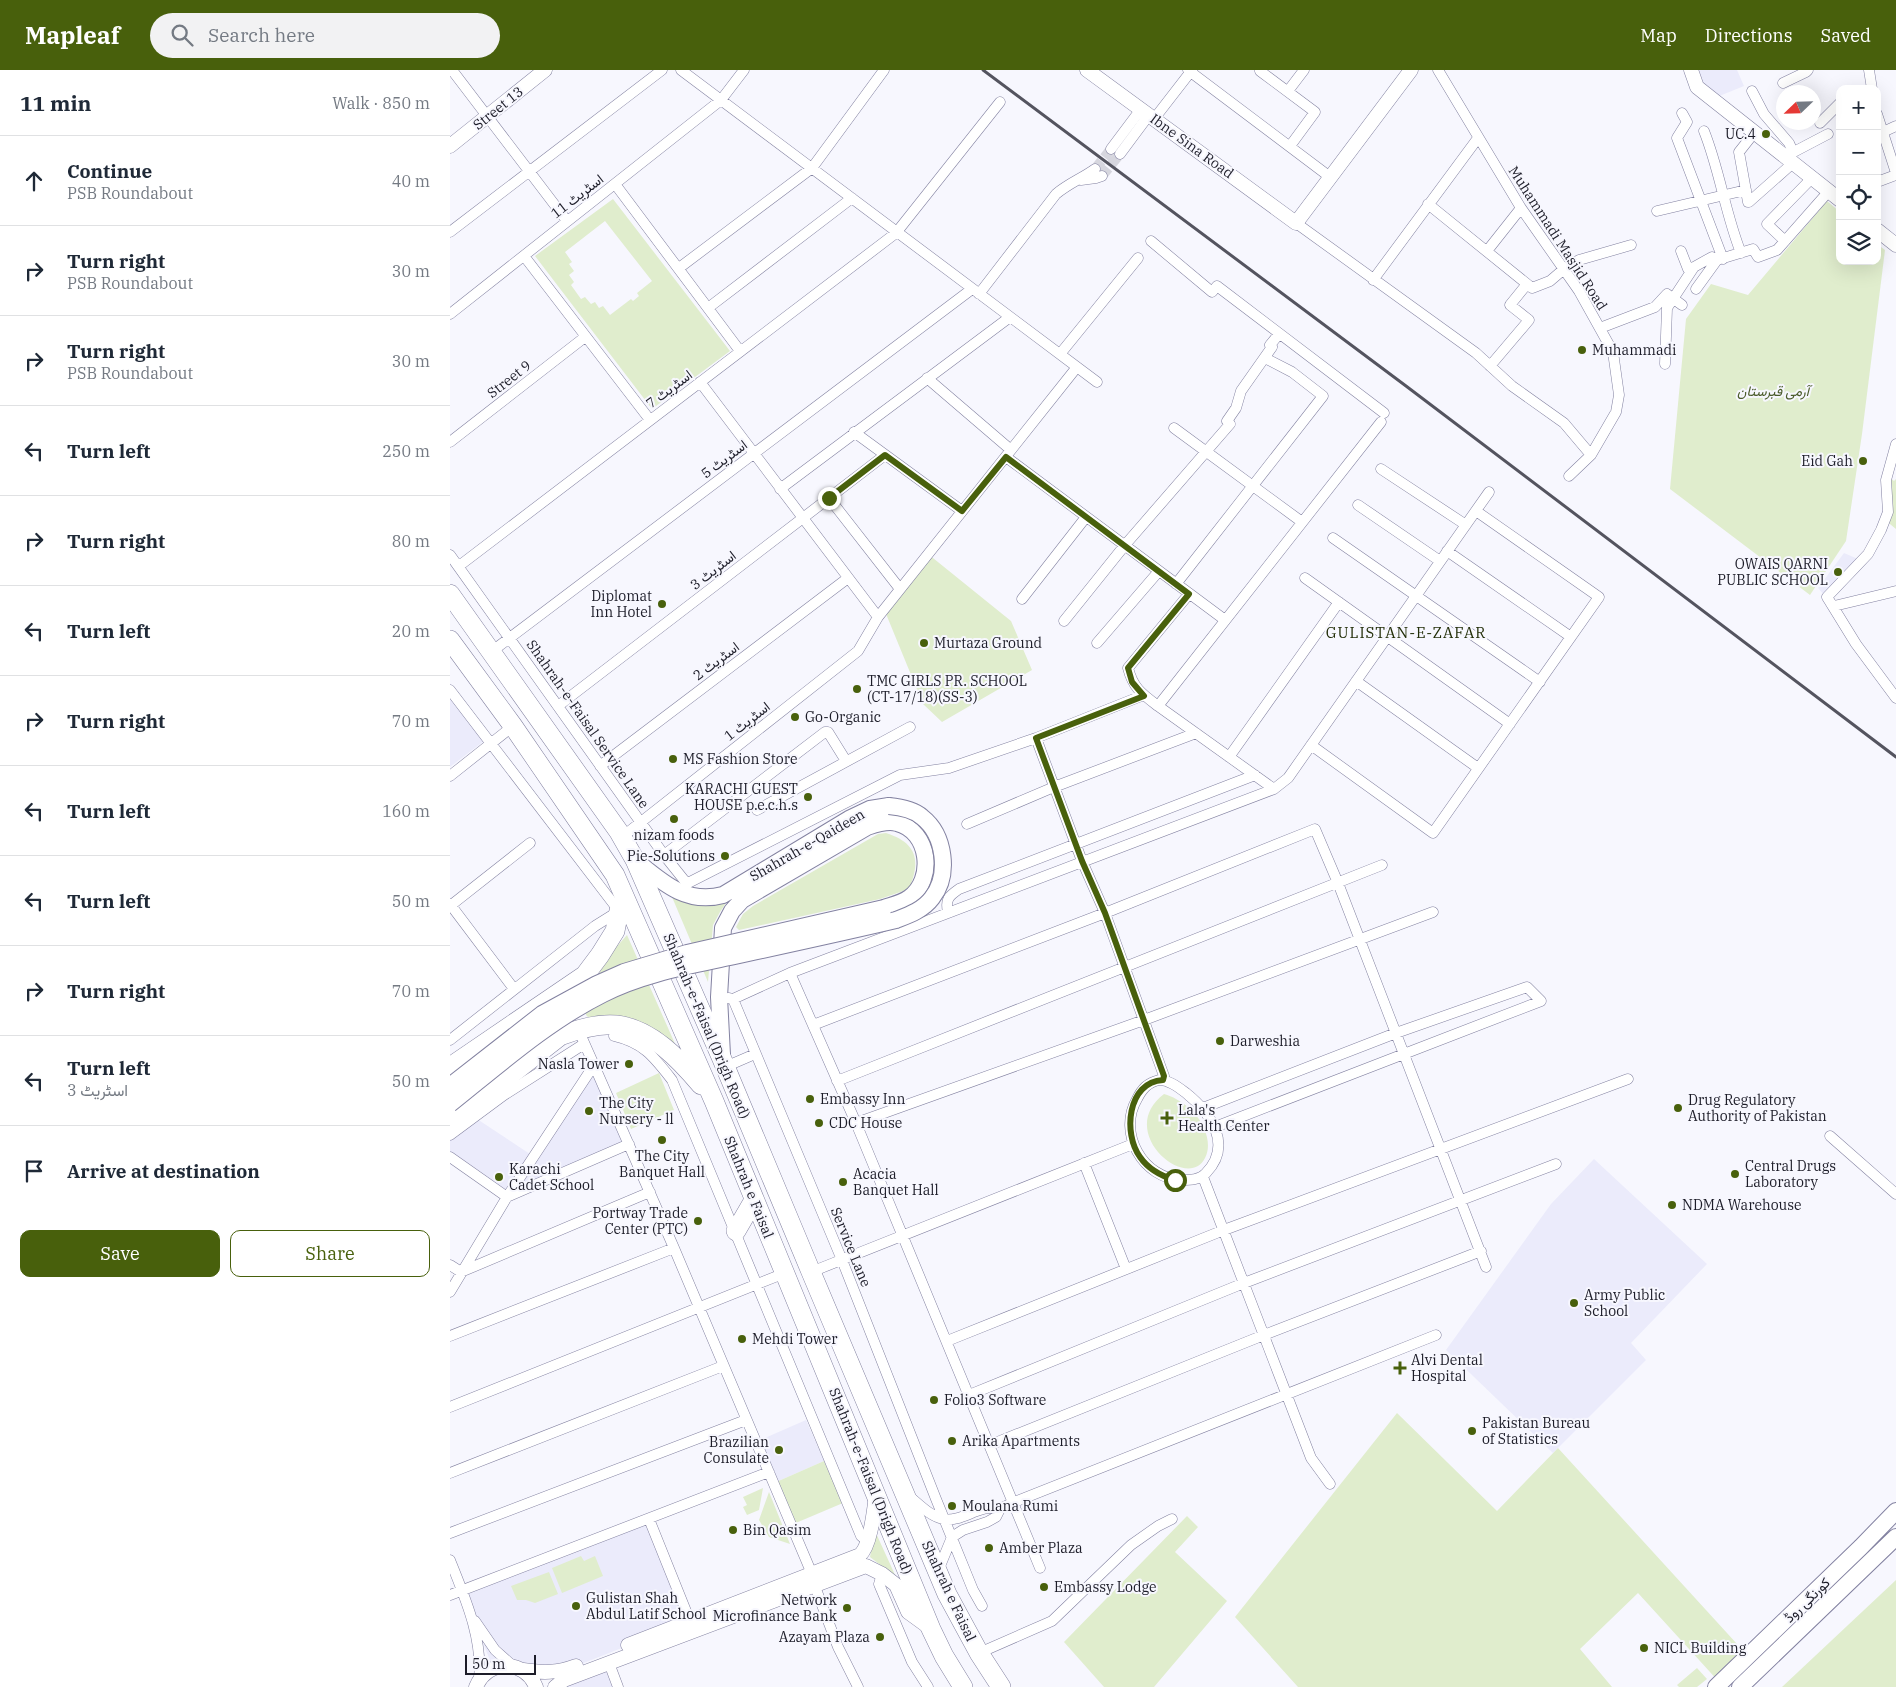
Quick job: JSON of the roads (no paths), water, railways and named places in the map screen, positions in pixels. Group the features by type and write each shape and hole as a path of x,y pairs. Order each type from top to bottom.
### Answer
{"highway":[{"name":"Shahrah-e-Faisal (Drigh Road)","path":"450,594 622,837 635,860 724,1063 810,1272 904,1491"},
{"name":"Shahrah-e-Faisal (Drigh Road)","path":"453,651 513,726 615,875 623,906 714,1101"},
{"path":"450,1066 585,975 600,956 615,931 623,906"},
{"path":"562,991 571,995 577,1002 581,1016 581,1036"},
{"path":"450,1122 560,1036 581,1036 602,1025 618,1025 652,1039 690,1071 714,1101"},
{"name":"Shahrah e Faisal","path":"714,1101 785,1273"},
{"path":"736,1232 754,1200"},
{"name":"Shahrah-e-Faisal (Drigh Road)","path":"785,1273 931,1629 944,1656 963,1687"},
{"name":"Shahrah e Faisal","path":"904,1491 947,1594 979,1653 1001,1687"}],"main road":[{"name":"Shahrah-e-Qaideen","path":"450,1104 546,1028 577,1008 629,983 702,963 896,920 918,912 932,898 940,882 944,861 932,829 922,816 905,808 889,806 870,809 849,819 723,894 711,898 686,896 658,880 635,860"},
{"name":"Shahrah-e-Qaideen","path":"450,1086 542,1014 597,984 624,972 687,953 884,908 910,897 920,887 926,873 926,859 921,842 912,830 898,823 881,822 867,827 742,900 732,911 723,928 726,998 724,1063"},
{"name":"کورنگی روڈ","path":"1716,1687 1855,1554 1896,1511"},
{"name":"کورنگی روڈ","path":"1740,1687 1896,1537"}],"street":[{"path":"452,70 567,221"},
{"name":"Street 13","path":"450,146 545,70"},
{"path":"450,232 662,70"},
{"path":"681,70 1096,382"},
{"name":"اسٹریٹ 11","path":"450,314 721,100 744,70"},
{"path":"679,268 812,168 884,70"},
{"name":"Ibne Sina Road","path":"1087,70 1296,223"},
{"path":"1288,91 1304,70"},
{"path":"1411,70 1296,223 1476,353 1512,386 1564,423 1591,455"},
{"name":"Muhammadi Masjid Road","path":"1438,70 1521,208 1579,291 1613,352 1619,395 1616,412 1591,455 1569,476"},
{"path":"1691,70 1697,87 1754,132 1790,157 1812,178 1836,196"},
{"path":"1783,83 1808,70"},
{"path":"1869,70 1871,85"},
{"path":"1116,151 1148,114 1190,71 1330,177"},
{"path":"1260,71 1315,112 1290,146"},
{"path":"1752,91 1764,114 1789,143 1790,157"},
{"name":"اسٹریٹ 7","path":"459,566 896,232 1000,102"},
{"path":"1821,122 1836,107"},
{"path":"1682,113 1687,122 1677,138 1701,200 1720,260"},
{"path":"1881,126 1896,171 1881,180"},
{"path":"1883,132 1896,126"},
{"path":"1704,131 1714,157 1734,236 1742,253"},
{"path":"1754,132 1739,152 1749,202 1790,157 1828,134"},
{"path":"1373,280 1478,138"},
{"name":"اسٹریٹ 5","path":"491,652 754,454 976,291 1056,194 1068,184 1099,172"},
{"path":"1785,241 1767,224 1812,178"},
{"path":"615,184 740,351"},
{"path":"1658,211 1746,190"},
{"path":"708,308 852,198"},
{"path":"1696,289 1720,260 1753,249 1758,257 1776,250 1836,198"},
{"path":"1428,204 1532,288 1550,281 1564,269 1588,256 1631,245"},
{"path":"1487,251 1521,208"},
{"path":"1881,233 1896,245"},
{"path":"1151,241 1212,292 1217,286 1382,417 1158,706"},
{"path":"1681,251 1688,269 1712,257 1720,260"},
{"path":"524,256 650,420"},
{"path":"1060,354 1138,258"},
{"path":"1664,364 1667,308 1694,267"},
{"path":"1490,366 1529,320 1510,305 1526,284"},
{"path":"1600,328 1655,307 1667,294 1682,305"},
{"path":"780,489 1010,317"},
{"path":"1064,621 1124,545 1230,424 1227,421 1236,408 1241,391 1265,358 1272,347 1270,345 1279,334"},
{"name":"Street 9","path":"450,442 585,337"},
{"path":"1176,584 1323,396 1292,372 1265,358"},
{"name":"اسٹریٹ 1","path":"622,837 858,651 878,617 1077,367"},
{"path":"927,378 1008,453 1086,516 1225,620"},
{"path":"700,382 878,617"},
{"path":"1174,428 1302,522"},
{"path":"854,432 962,511"},
{"path":"1896,444 1886,480 1888,512 1881,530 1868,554 1827,597 1856,644 1896,698"},
{"name":"اسٹریٹ 3","path":"558,706 885,455"},
{"path":"1381,469 1466,525"},
{"path":"726,998 1274,789 1288,778 1489,492"},
{"path":"829,498 900,589"},
{"path":"1358,505 1440,561"},
{"path":"1311,745 1433,833 1540,682 1599,597 1476,511"},
{"path":"1022,599 1086,516"},
{"path":"1333,538 1540,682"},
{"path":"1447,551 1571,638"},
{"name":"Shahrah-e-Faisal Service Lane","path":"450,554 664,855 688,883 900,775 949,768 1036,738"},
{"path":"1097,643 1159,571"},
{"name":"اسٹریٹ 2","path":"600,766 848,578"},
{"path":"1305,578 1510,724"},
{"path":"1834,606 1896,591"},
{"path":"1189,594 1128,668 1132,682 1144,696 1274,789"},
{"path":"1230,757 1339,602"},
{"path":"1356,680 1478,768"},
{"path":"450,690 623,906 450,1040"},
{"path":"1144,696 1036,738 1075,844 1105,913 1164,1076 1163,1080"},
{"path":"450,776 513,726"},
{"path":"757,810 910,727"},
{"path":"664,855 825,732 828,732 846,762"},
{"path":"967,824 1054,787 1196,733"},
{"path":"948,912 946,903 949,895 959,889 1255,775"},
{"path":"813,1025 1105,913 1315,829 1338,883 1486,1266"},
{"path":"514,989 450,905 530,843"},
{"path":"837,1081 1382,865"},
{"path":"856,1123 1144,1020 1433,912"},
{"path":"790,974 856,1123 1040,1568"},
{"path":"1203,1108 1396,1033 1527,987 1541,1001 1214,1127"},
{"name":"Service Lane","path":"726,998 755,1054 842,1260 973,1590 982,1606"},
{"path":"450,1135 581,1036 650,1192 769,1472 855,1686"},
{"path":"614,1036 630,1040 645,1049 672,1080 861,1536 867,1541"},
{"path":"724,1063 755,1054"},
{"path":"450,1292 507,1197 594,1065"},
{"path":"947,1341 1224,1230 1628,1079"},
{"path":"1163,1080 1180,1089 1203,1108 1214,1127 1219,1140 1218,1155 1213,1166 1203,1177 1175,1180 1162,1176 1148,1167 1139,1156 1134,1144 1130,1130 1130,1117 1134,1104 1148,1084 1163,1080"},
{"path":"1830,1136 1896,1194"},
{"path":"507,1197 629,1144"},
{"path":"810,1272 1134,1144"},
{"path":"450,1157 507,1197"},
{"path":"1084,1164 1126,1269"},
{"path":"969,1395 1244,1283 1556,1164"},
{"path":"1203,1177 1311,1458 1330,1484"},
{"path":"461,1272 650,1192"},
{"path":"450,1336 674,1248"},
{"path":"990,1445 1264,1335 1481,1251"},
{"path":"450,1265 461,1272"},
{"path":"450,1407 785,1273"},
{"path":"938,1571 952,1537 963,1530 996,1517 1000,1509 1012,1503 1436,1335"},
{"path":"450,1472 723,1366"},
{"path":"450,1534 746,1420"},
{"path":"450,1595 769,1472"},
{"path":"904,1491 935,1516 945,1520 991,1506 1000,1509"},
{"path":"555,1687 564,1680 813,1579 860,1555 867,1541 876,1494"},
{"path":"649,1519 690,1621"},
{"path":"979,1653 1052,1621 1131,1545 1158,1526 1172,1519"},
{"path":"450,1560 471,1616 480,1656 478,1683"},
{"path":"478,1683 493,1668 503,1665 542,1673 561,1672 690,1621 813,1579 866,1566 882,1574 896,1585 908,1612 931,1629"},
{"path":"882,1574 879,1584 912,1662 928,1687"},
{"path":"471,1616 495,1650 530,1676 536,1687"},
{"path":"609,1663 618,1687"}],"tunnel":[{"path":"1095,169 1111,149"},
{"path":"1102,176 1120,154"}],"railway":[{"path":"983,70 1406,386 1896,757"}],"place":[{"name":"UC.4","path":"1766,134"},
{"name":"Muhammadi","path":"1582,350"},
{"name":"Eid Gah","path":"1863,461"},
{"name":"OWAIS QARNI PUBLIC SCHOOL","path":"1838,572"},
{"name":"Diplomat Inn Hotel","path":"662,604"},
{"name":"Murtaza Ground","path":"924,643"},
{"name":"TMC GIRLS PR. SCHOOL (CT-17/18)(SS-3)","path":"857,689"},
{"name":"Go-Organic","path":"795,717"},
{"name":"MS Fashion Store","path":"673,759"},
{"name":"KARACHI GUEST HOUSE p.e.c.h.s","path":"808,797"},
{"name":"nizam foods","path":"674,819"},
{"name":"Pie-Solutions","path":"725,856"},
{"name":"Darweshia","path":"1220,1041"},
{"name":"Nasla Tower","path":"629,1064"},
{"name":"Embassy Inn","path":"810,1099"},
{"name":"Drug Regulatory Authority of Pakistan","path":"1678,1108"},
{"name":"The City Nursery - ll","path":"589,1111"},
{"name":"Lala's Health Center","path":"1167,1118"},
{"name":"CDC House","path":"819,1123"},
{"name":"The City Banquet Hall","path":"662,1140"},
{"name":"Central Drugs Laboratory","path":"1735,1174"},
{"name":"Karachi Cadet School","path":"499,1177"},
{"name":"Acacia Banquet Hall","path":"843,1182"},
{"name":"NDMA Warehouse","path":"1672,1205"},
{"name":"Portway Trade Center (PTC)","path":"698,1221"},
{"name":"Army Public School","path":"1574,1303"},
{"name":"Mehdi Tower","path":"742,1339"},
{"name":"Alvi Dental Hospital","path":"1400,1368"},
{"name":"Folio3 Software","path":"934,1400"},
{"name":"Pakistan Bureau of Statistics","path":"1472,1431"},
{"name":"Arika Apartments","path":"952,1441"},
{"name":"Brazilian Consulate","path":"779,1450"},
{"name":"Moulana Rumi","path":"952,1506"},
{"name":"Bin Qasim","path":"733,1530"},
{"name":"Amber Plaza","path":"989,1548"},
{"name":"Embassy Lodge","path":"1044,1587"},
{"name":"Gulistan Shah Abdul Latif School","path":"576,1606"},
{"name":"Network Microfinance Bank","path":"847,1608"},
{"name":"Azayam Plaza","path":"880,1637"},
{"name":"NICL Building","path":"1644,1648"}],"district":[{"name":"GULISTAN-E-ZAFAR","path":"1406,633"}],"park label":[{"name":"آرمی قبرستان","path":"1773,391"}]}
